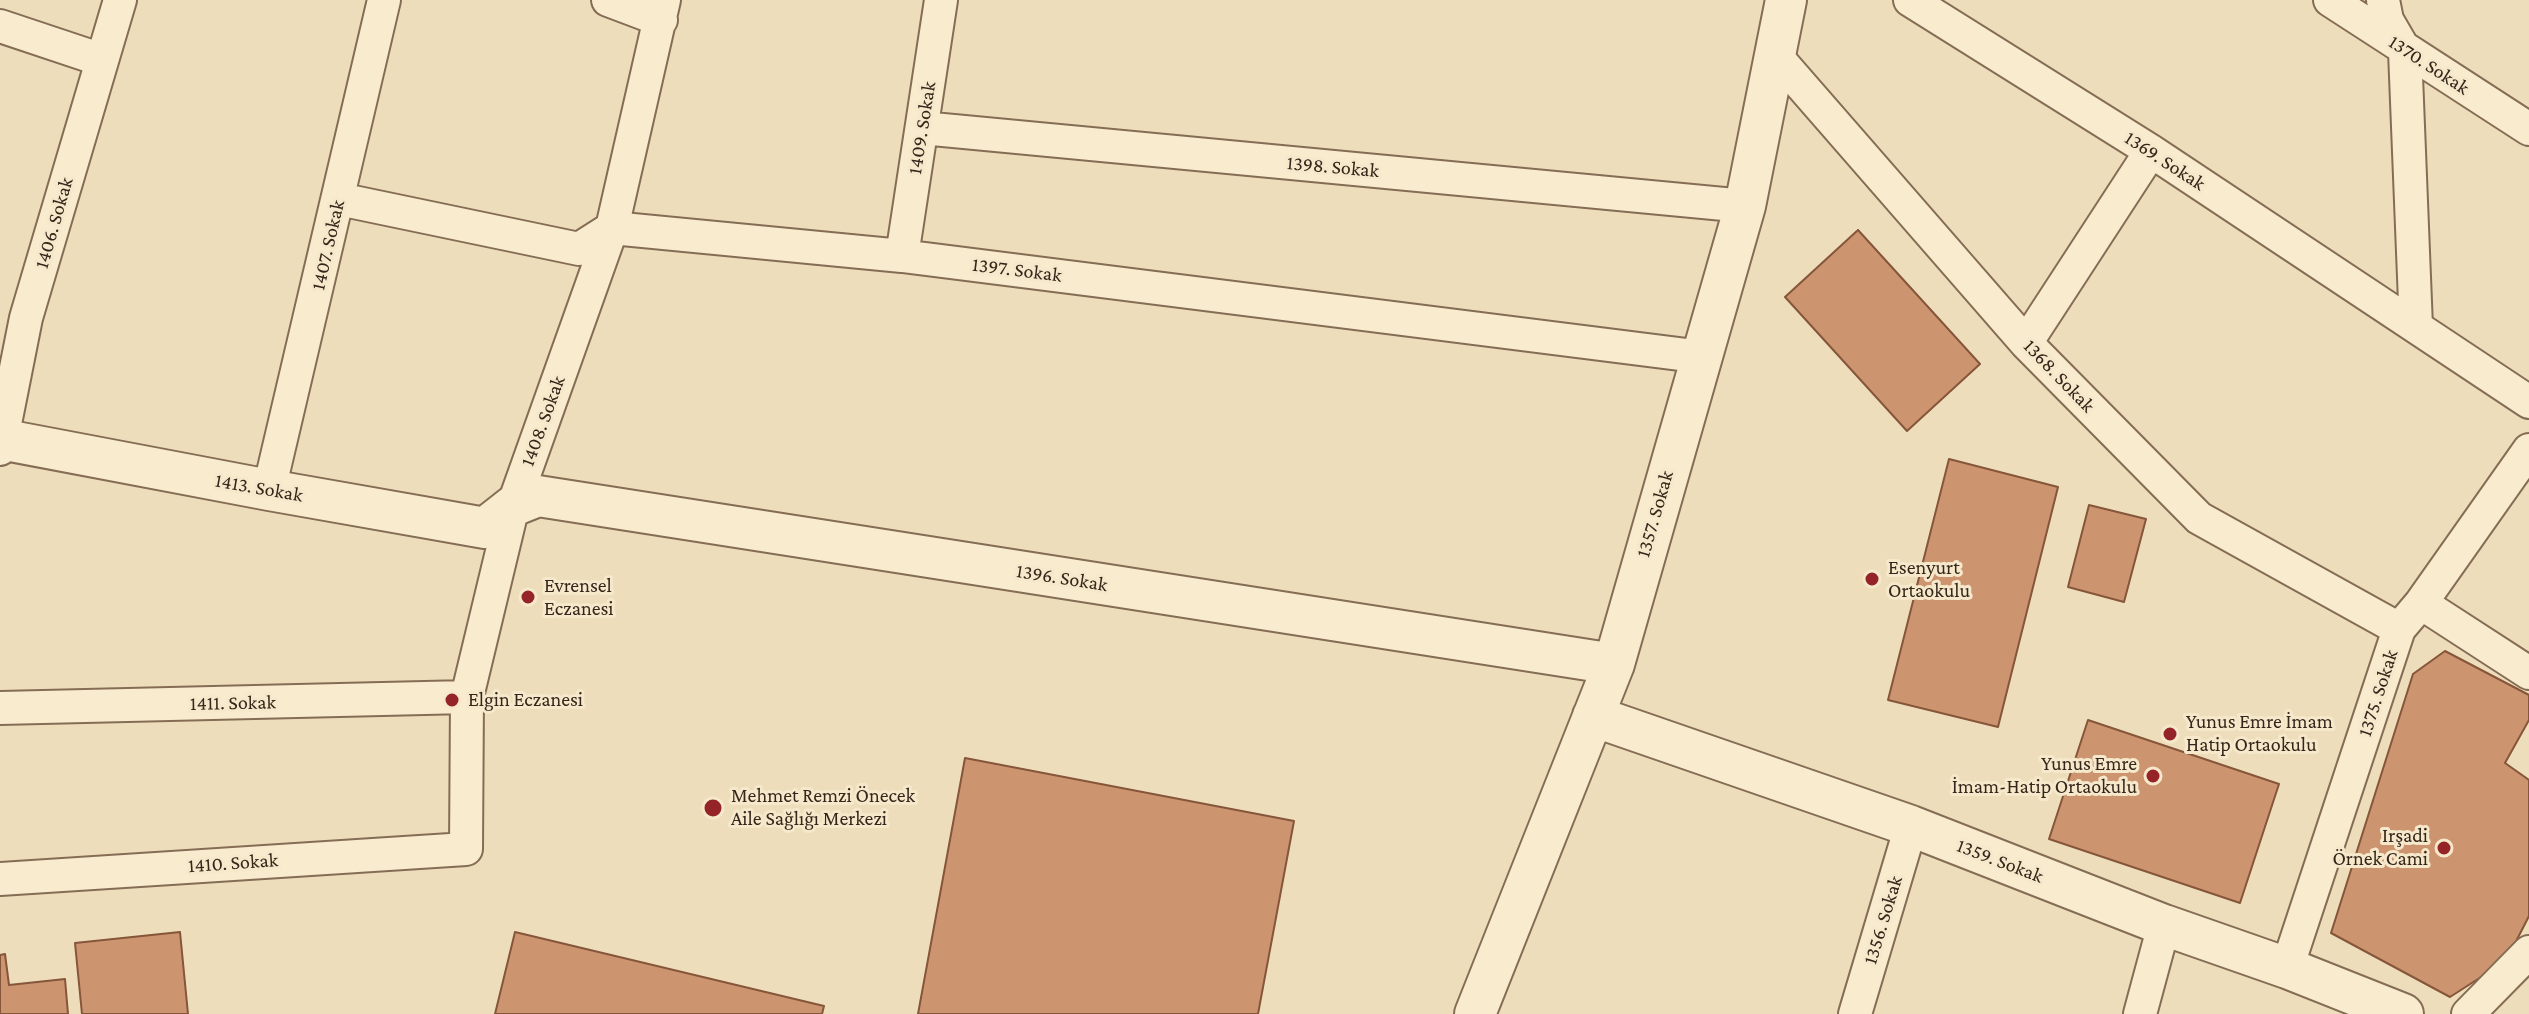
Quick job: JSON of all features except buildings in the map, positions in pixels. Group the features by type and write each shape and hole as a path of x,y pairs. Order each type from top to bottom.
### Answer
{"street":[{"name":"1406. Sokak","path":"1,442 13,315 120,0"},
{"name":"1407. Sokak","path":"269,490 384,0"},
{"path":"608,0 662,10"},
{"name":"1409. Sokak","path":"902,256 941,0"},
{"name":"1357. Sokak","path":"1475,1014 1614,664 1681,420 1703,357 1745,206 1786,0"},
{"name":"1369. Sokak","path":"1910,0 2151,151 2529,402"},
{"name":"1370. Sokak","path":"2330,0 2529,129"},
{"path":"2383,0 2387,20 2405,51 2416,327"},
{"name":"1408. Sokak","path":"466,849 467,697 513,506 612,228 662,10"},
{"path":"0,26 102,60"},
{"name":"1368. Sokak","path":"1775,55 2026,343 2199,518 2399,629"},
{"name":"1398. Sokak","path":"922,128 1745,206"},
{"path":"2026,343 2151,151"},
{"path":"339,199 579,249 612,228"},
{"name":"1397. Sokak","path":"612,228 902,256 1703,357"},
{"name":"1413. Sokak","path":"1,442 485,528 513,506"},
{"name":"1375. Sokak","path":"2287,968 2399,629 2421,603 2529,450"},
{"name":"1396. Sokak","path":"513,506 538,496 545,497 1614,664"},
{"path":"2421,603 2529,673"},
{"name":"1411. Sokak","path":"0,708 467,697"},
{"name":"1359. Sokak","path":"1593,716 1911,826 2164,925 2287,968 2380,1010"},
{"name":"1356. Sokak","path":"1855,1014 1911,826"},
{"name":"1410. Sokak","path":"0,879 466,849"},
{"path":"2140,1014 2164,925"},
{"path":"2468,1014 2529,952"}],"place":[{"name":"Esenyurt Ortaokulu","path":"1872,579"},
{"name":"Evrensel Eczanesi","path":"528,597"},
{"name":"Elgin Eczanesi","path":"452,700"},
{"name":"Yunus Emre İmam Hatip Ortaokulu","path":"2170,734"},
{"name":"Yunus Emre İmam-Hatip Ortaokulu","path":"2153,776"},
{"name":"Mehmet Remzi Önecek Aile Sağlığı Merkezi","path":"713,808"},
{"name":"Irşadi Örnek Cami","path":"2444,848"}]}
